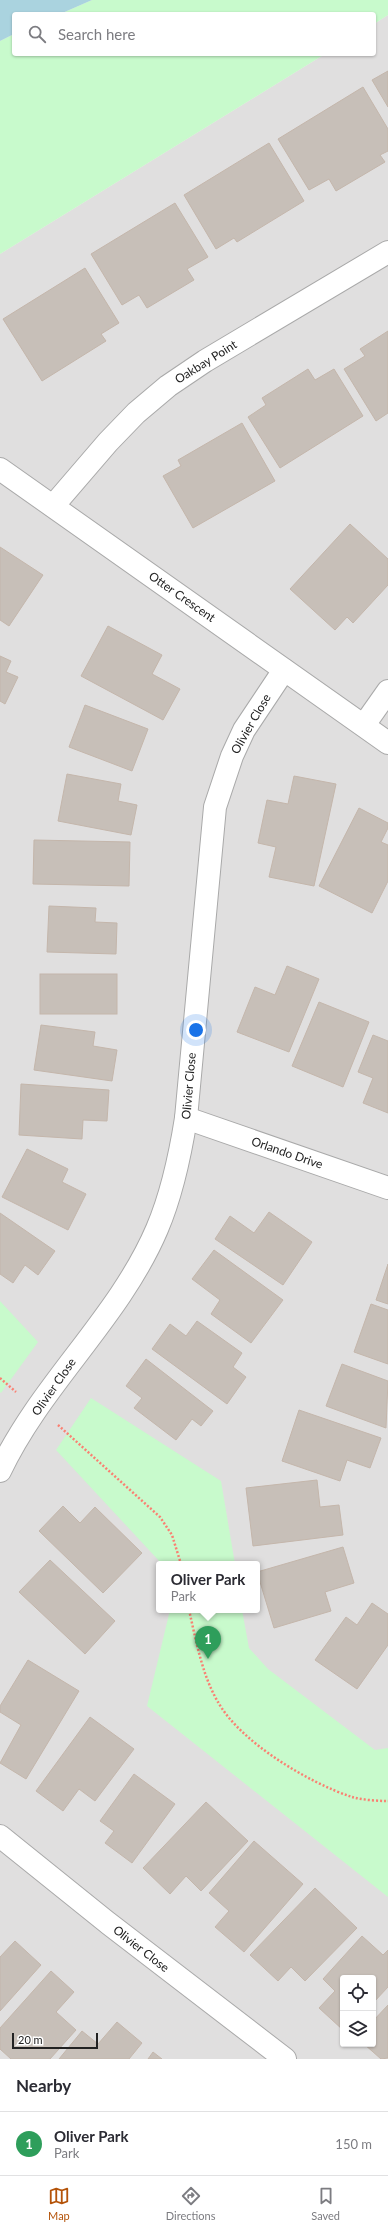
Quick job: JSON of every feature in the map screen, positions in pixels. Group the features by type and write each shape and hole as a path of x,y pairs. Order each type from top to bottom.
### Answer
{"street":[{"name":"Oakbay Point","path":"52,506 108,442 136,413 168,386 205,361 388,252"},
{"name":"Otter Crescent","path":"0,469 388,743"},
{"name":"Olivier Close","path":"0,1471 38,1409 118,1296 157,1230 172,1188 186,1118 215,807 232,756 244,730 284,670"},
{"path":"364,725 388,691"},
{"name":"Orlando Drive","path":"186,1118 388,1188"},
{"name":"Olivier Close","path":"0,1836 108,1924 285,2059"}],"path":[{"path":"0,1378 17,1393"},
{"path":"53,1421 160,1517 172,1535 180,1561"},
{"path":"190,1613 198,1649 218,1703 238,1727 270,1755 309,1777 352,1797 388,1802"}],"shaded area":[{"path":"388,15 388,2059 0,2059 0,254 322,56 376,56 376,23"}],"green space":[{"path":"92,0 388,0 388,15 376,23 376,12 65,12"},
{"path":"12,35 12,56 322,56 0,254 0,41"},
{"path":"0,1301 38,1342 1,1393 0,1392"},
{"path":"91,1398 221,1481 234,1561 159,1561 56,1450"},
{"path":"169,1613 243,1613 249,1648 268,1669 375,1750 388,1748 388,1897 147,1706"}],"water":[{"path":"0,0 92,0 65,12 12,12 12,35 0,41"}],"building":[{"path":"388,71 388,107 372,80"},
{"path":"363,87 388,129 388,151 380,155 385,162 336,191 329,179 309,190 278,139"},
{"path":"269,143 304,201 237,242 234,238 216,249 184,195"},
{"path":"175,203 208,257 187,269 194,280 147,308 139,295 122,305 91,254"},
{"path":"85,268 119,323 101,334 106,341 42,381 3,319"},
{"path":"388,331 388,413 376,421 344,369 365,356 360,349"},
{"path":"308,369 315,380 334,369 363,416 280,468 248,417 266,405 262,398"},
{"path":"242,423 275,481 193,528 163,476 181,466 178,460"},
{"path":"350,524 388,559 388,585 353,623 347,617 335,630 290,589"},
{"path":"0,547 43,575 9,626 0,620"},
{"path":"108,626 162,655 152,674 180,689 163,720 81,676"},
{"path":"0,656 11,661 6,672 18,677 5,704 0,701"},
{"path":"85,705 148,729 132,771 69,747"},
{"path":"67,774 121,784 118,801 137,805 131,835 58,821"},
{"path":"294,776 336,784 314,886 269,877 276,847 258,843 267,800 288,804"},
{"path":"359,808 388,823 388,828 381,842 388,845 388,881 372,913 319,886"},
{"path":"34,840 130,842 129,886 33,884"},
{"path":"49,906 96,908 95,922 117,923 116,954 47,952"},
{"path":"287,966 319,979 289,1052 237,1032 255,987 275,995"},
{"path":"40,974 117,974 117,1014 40,1014"},
{"path":"319,1002 369,1022 343,1087 292,1066"},
{"path":"41,1025 95,1032 93,1046 117,1050 112,1081 34,1070"},
{"path":"373,1035 388,1041 388,1113 363,1103 373,1078 358,1072"},
{"path":"21,1084 109,1090 107,1121 83,1120 82,1139 19,1135"},
{"path":"27,1149 68,1169 62,1182 86,1194 68,1230 2,1197"},
{"path":"269,1212 312,1242 283,1285 215,1239 230,1216 254,1233"},
{"path":"0,1213 55,1251 38,1275 25,1265 13,1283 0,1274"},
{"path":"214,1250 283,1300 251,1343 211,1314 220,1300 192,1279"},
{"path":"388,1264 388,1304 376,1300"},
{"path":"371,1304 388,1310 388,1364 354,1352"},
{"path":"197,1321 242,1353 233,1367 246,1377 227,1404 152,1349 170,1324 186,1336"},
{"path":"146,1359 213,1411 201,1426 192,1419 176,1440 134,1408 142,1398 126,1386"},
{"path":"342,1364 388,1381 386,1428 326,1406"},
{"path":"299,1410 381,1438 370,1468 347,1460 340,1481 282,1461"},
{"path":"317,1480 320,1507 339,1505 343,1535 253,1546 246,1488"},
{"path":"63,1506 80,1523 95,1507 142,1553 103,1593 39,1531"},
{"path":"343,1547 354,1583 325,1592 331,1611 274,1628 260,1582 260,1571"},
{"path":"50,1560 115,1621 85,1654 19,1592"},
{"path":"372,1603 388,1614 388,1645 357,1689 315,1660 346,1617 357,1625"},
{"path":"28,1660 79,1691 26,1779 0,1763 21,1725 0,1712 0,1706"},
{"path":"90,1717 134,1749 95,1801 79,1789 63,1811 36,1791"},
{"path":"134,1774 175,1804 132,1863 105,1843 114,1831 100,1821"},
{"path":"206,1802 248,1841 201,1891 186,1876 170,1894 143,1868"},
{"path":"254,1841 303,1884 244,1952 215,1927 229,1911 209,1893"},
{"path":"315,1888 357,1928 305,1981 291,1967 278,1981 250,1955"},
{"path":"362,1936 383,1955 388,1950 388,1987 376,2000 376,1975 340,1975 340,2027 319,2008 335,1991 323,1979"},
{"path":"15,1941 41,1965 0,2011 0,1957"},
{"path":"51,1971 74,1992 56,2012 76,2030 50,2059 11,2059 0,2049 0,2028"},
{"path":"388,2005 388,2058 381,2059 367,2047 376,2047 376,2018"},
{"path":"117,2022 142,2043 129,2059 59,2059 82,2031 98,2044"},
{"path":"153,2052 162,2059 148,2059"}],"place":[{"name":"Oliver Park","path":"208,1659"}]}
